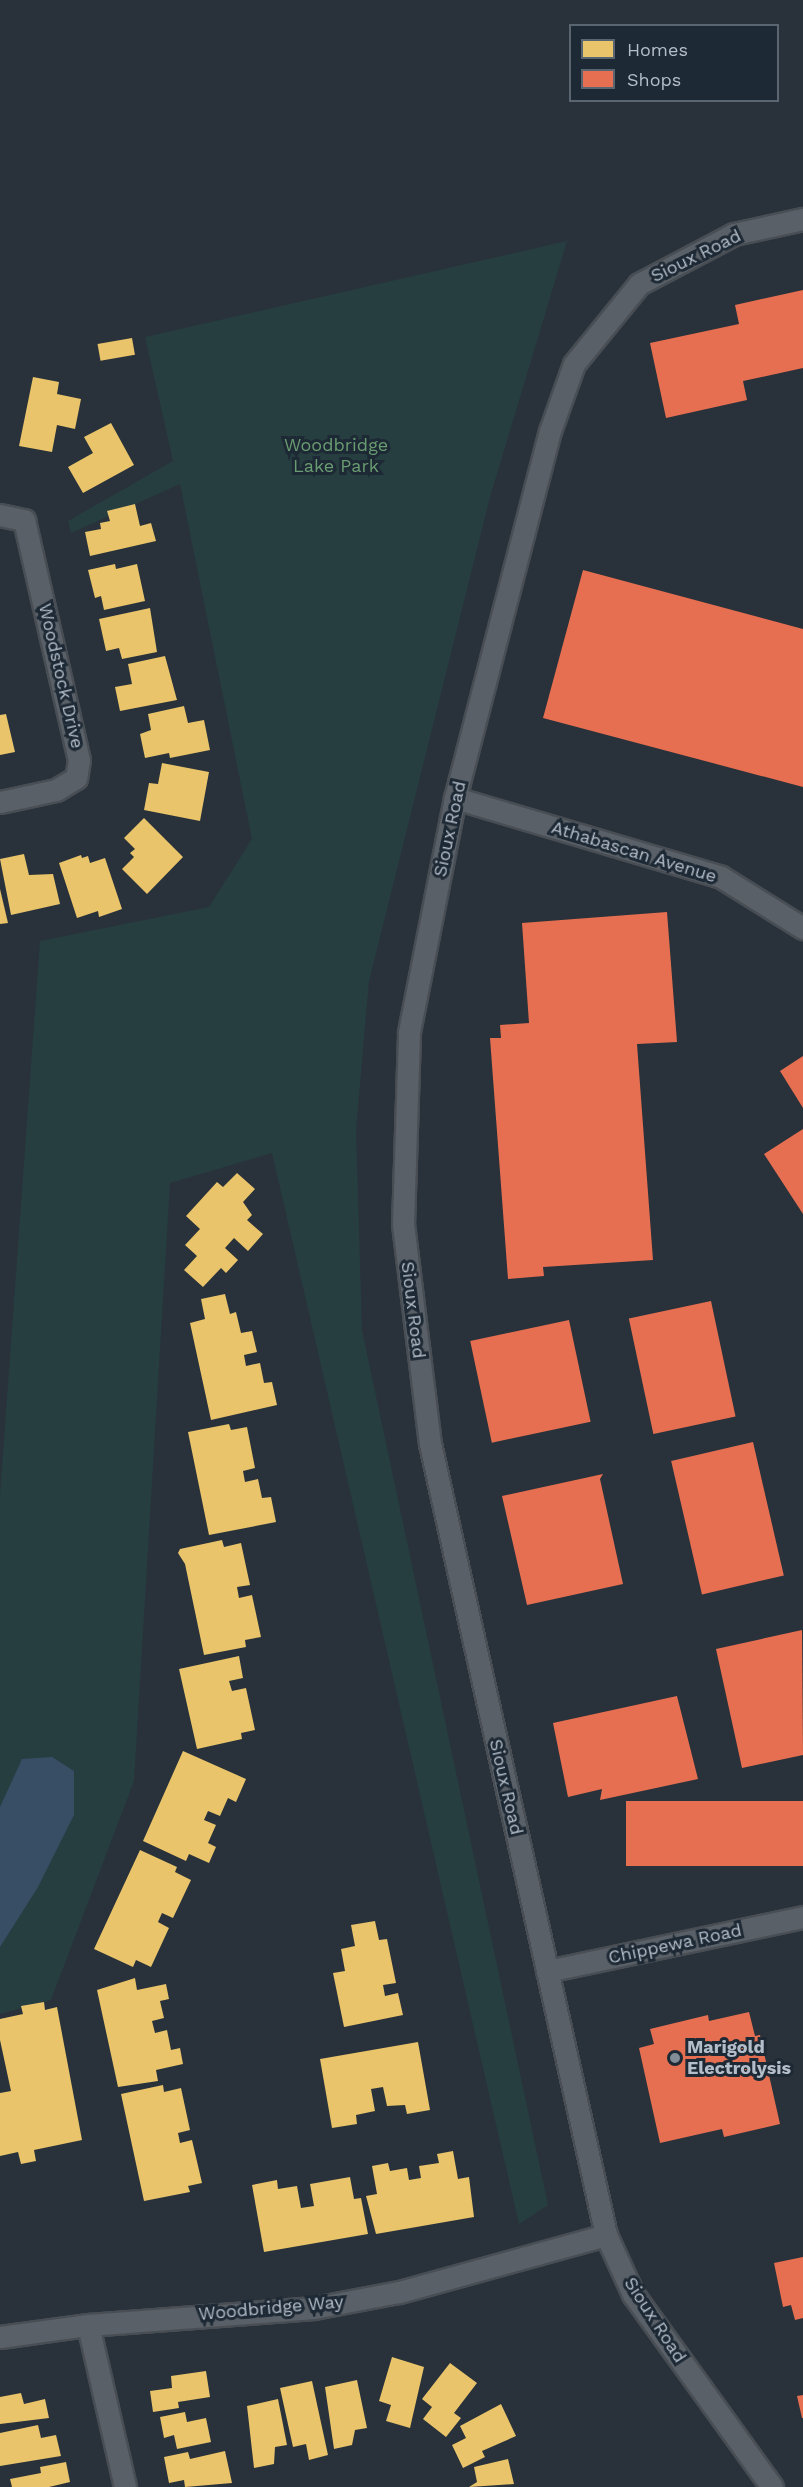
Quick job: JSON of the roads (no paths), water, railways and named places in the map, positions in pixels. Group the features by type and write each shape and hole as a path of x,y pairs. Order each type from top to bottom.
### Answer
{"street":[{"name":"Sioux Road","path":"772,2487 633,2295 606,2235 430,1444 403,1225 409,1032 455,798 550,431 574,364 639,284 734,234 803,219"},
{"name":"Woodstock Drive","path":"0,515 24,520 79,760 76,778 56,790 0,802"},
{"name":"Athabascan Avenue","path":"455,798 721,877 803,928"},
{"name":"Chippewa Road","path":"547,1971 803,1917"},
{"name":"Woodbridge Way","path":"0,2337 88,2325 314,2308 399,2292 606,2235"},
{"path":"88,2325 125,2487"}],"water":[{"path":"52,1757 74,1771 74,1815 38,1887 0,1947 0,1807 22,1759"}],"place":[{"name":"Marigold Electrolysis","path":"675,2058"}],"park label":[{"name":"Woodbridge Lake Park","path":"336,456"}]}
